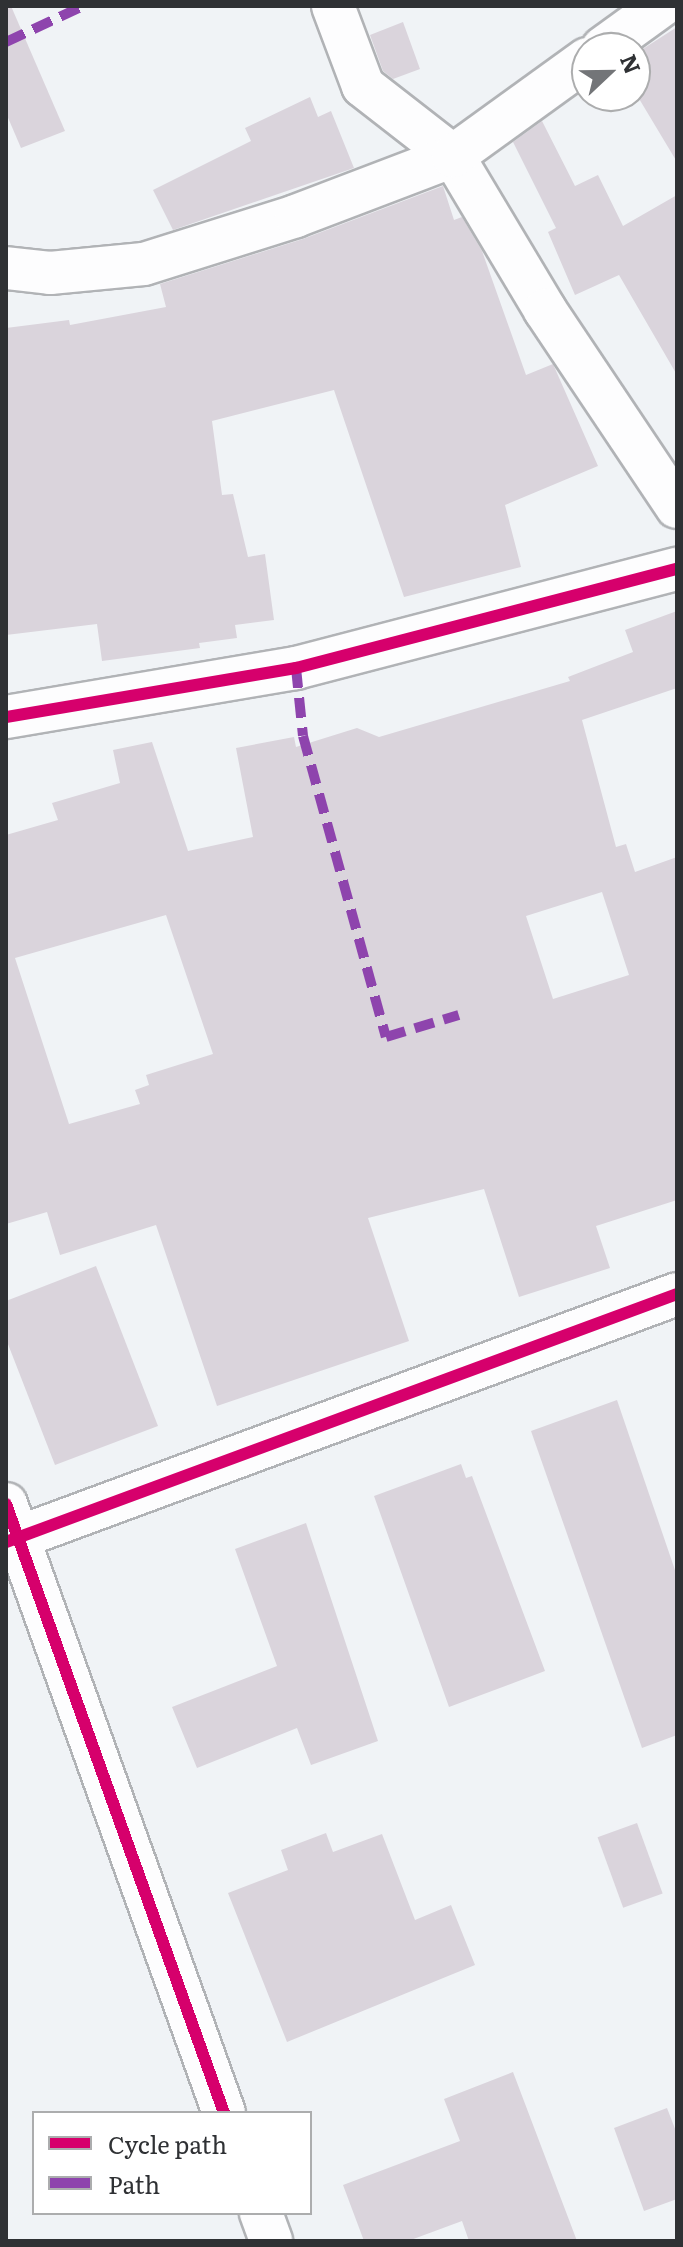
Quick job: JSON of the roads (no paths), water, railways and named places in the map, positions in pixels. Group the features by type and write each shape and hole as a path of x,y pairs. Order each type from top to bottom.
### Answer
{"street":[{"path":"333,6 363,86 453,156 545,310 677,507"},
{"path":"625,32 661,6"},
{"path":"6,268 50,273 144,264 296,216 453,156 571,71"},
{"path":"6,717 296,668 677,569"},
{"path":"223,2111 10,1528 677,1294"},
{"path":"262,2215 271,2241"}]}
